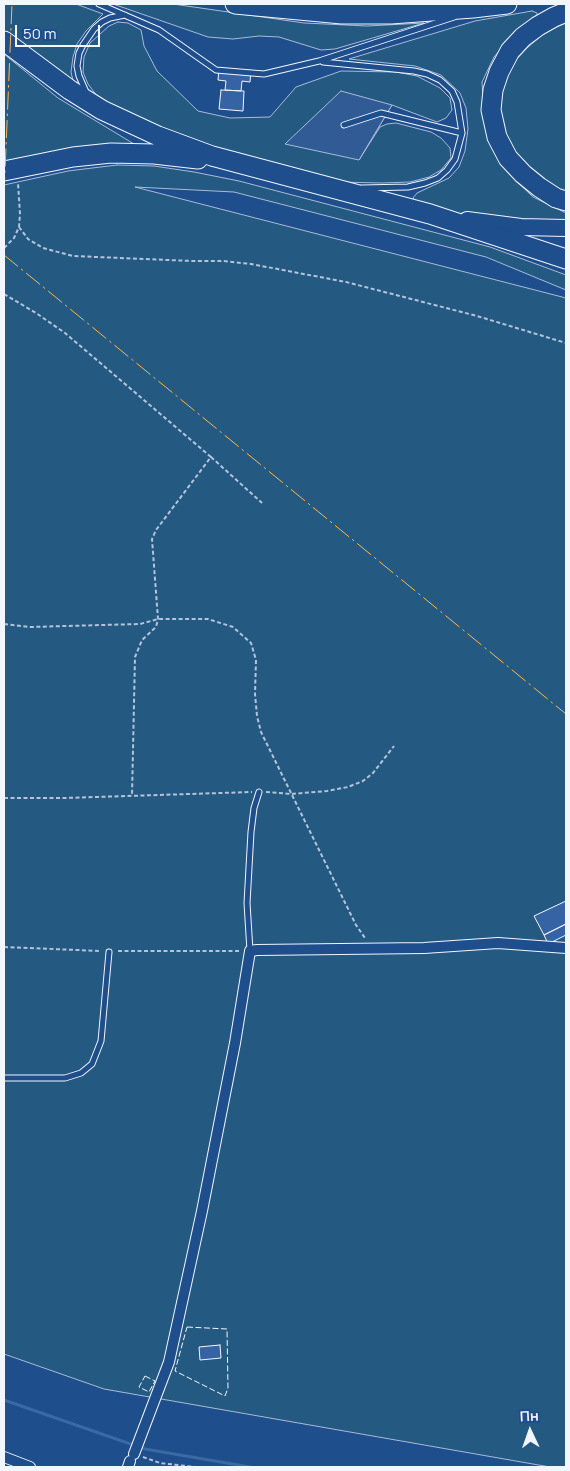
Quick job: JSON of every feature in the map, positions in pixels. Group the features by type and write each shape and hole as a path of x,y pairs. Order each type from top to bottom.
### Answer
{"highway":[{"path":"236,4 302,7 342,14 391,14 507,4"},
{"path":"566,12 538,26 523,37 510,51 499,72 493,90 491,110 497,137 508,158 539,187 556,198 566,201"},
{"path":"4,41 70,90 102,110 158,136 212,156 430,214 566,259"},
{"path":"10,169 73,157 111,153 154,154 235,166 248,166"}],"main road":[{"path":"430,214 521,228 566,228"}],"street":[{"path":"131,1461 169,1362 202,1211 235,1043 250,952 257,950 424,948 498,943 566,948"},
{"path":"4,1457 30,1467"}],"lane":[{"path":"99,4 159,30 216,70 264,74 319,61 439,23 473,8"},
{"path":"102,110 83,88 77,66 79,53 88,37 102,22 110,18 126,15"},
{"path":"319,61 414,71 440,80 452,91 458,102 462,133 455,159 438,178 408,187 337,190"},
{"path":"344,125 382,113 462,133"},
{"path":"250,952 246,902 251,832 254,808 259,792"},
{"path":"4,1078 64,1078 81,1073 92,1064 101,1041 109,952"}],"path":[{"path":"4,248 14,238 19,227 20,214 10,169"},
{"path":"19,227 28,239 42,248 73,256 192,261 223,260 251,264 346,282 476,316 566,343"},
{"path":"4,294 65,333 211,457 262,503"},
{"path":"132,796 135,657 142,640 156,627 158,619 152,539 156,530 211,457"},
{"path":"4,624 30,627 140,624 158,619 208,619 233,627 251,643 256,660 255,694 260,732 356,925 373,948"},
{"path":"4,798 327,792 348,787 363,780 373,773 394,746"},
{"path":"4,948 109,952 127,950 250,952"},
{"path":"131,1461 195,1467"}],"shaded area":[{"path":"4,4 76,4 103,14 86,31 77,44 71,72 74,85 4,32"},
{"path":"113,4 173,4 304,23 367,26 424,23 335,49 321,50 279,37 259,36 233,39 208,37"},
{"path":"532,11 537,13 537,17 510,38 494,57 482,82 484,112 489,139 508,173 533,197 566,213 566,221 475,217 416,204 413,198 417,193 449,178 459,167 465,151 468,129 466,108 460,93 441,75 415,66 349,59 475,21"},
{"path":"118,22 128,23 141,30 144,46 157,71 198,111 230,118 270,117 296,87 341,71 396,72 417,76 440,88 450,98 452,110 446,118 437,122 392,105 359,160 380,127 396,123 431,132 441,138 450,148 451,158 441,170 429,177 410,182 336,182 202,146 133,119 97,96 88,84 83,72 84,57 90,43 109,26"},
{"path":"566,23 566,197 533,178 503,136 498,109 504,79 514,62 547,31"},
{"path":"4,54 58,98 134,144 109,144 66,149 4,163"},
{"path":"341,91 392,105 359,160 285,144"},
{"path":"117,165 154,166 239,181 490,247 566,275 566,290 486,257 234,192 135,187 566,298 566,1467 550,1467 104,1389 4,1354 4,185 68,171"}],"building":[{"path":"219,69 251,71 250,82 242,81 241,91 225,90 226,81 218,80"},
{"path":"221,90 244,91 243,111 219,109"},
{"path":"566,901 566,924 544,935 534,916"},
{"path":"566,924 566,935 548,944 544,935"},
{"path":"220,1345 221,1358 200,1360 199,1347"}],"waterway":[{"path":"4,1400 145,1449 250,1467"}],"fence":[{"path":"187,1327 227,1329 228,1388 225,1396 175,1371 187,1327"},
{"path":"145,1376 155,1381 149,1392 139,1387 145,1376"}],"power":[{"path":"4,195 12,4"},
{"path":"4,255 566,714"}]}
